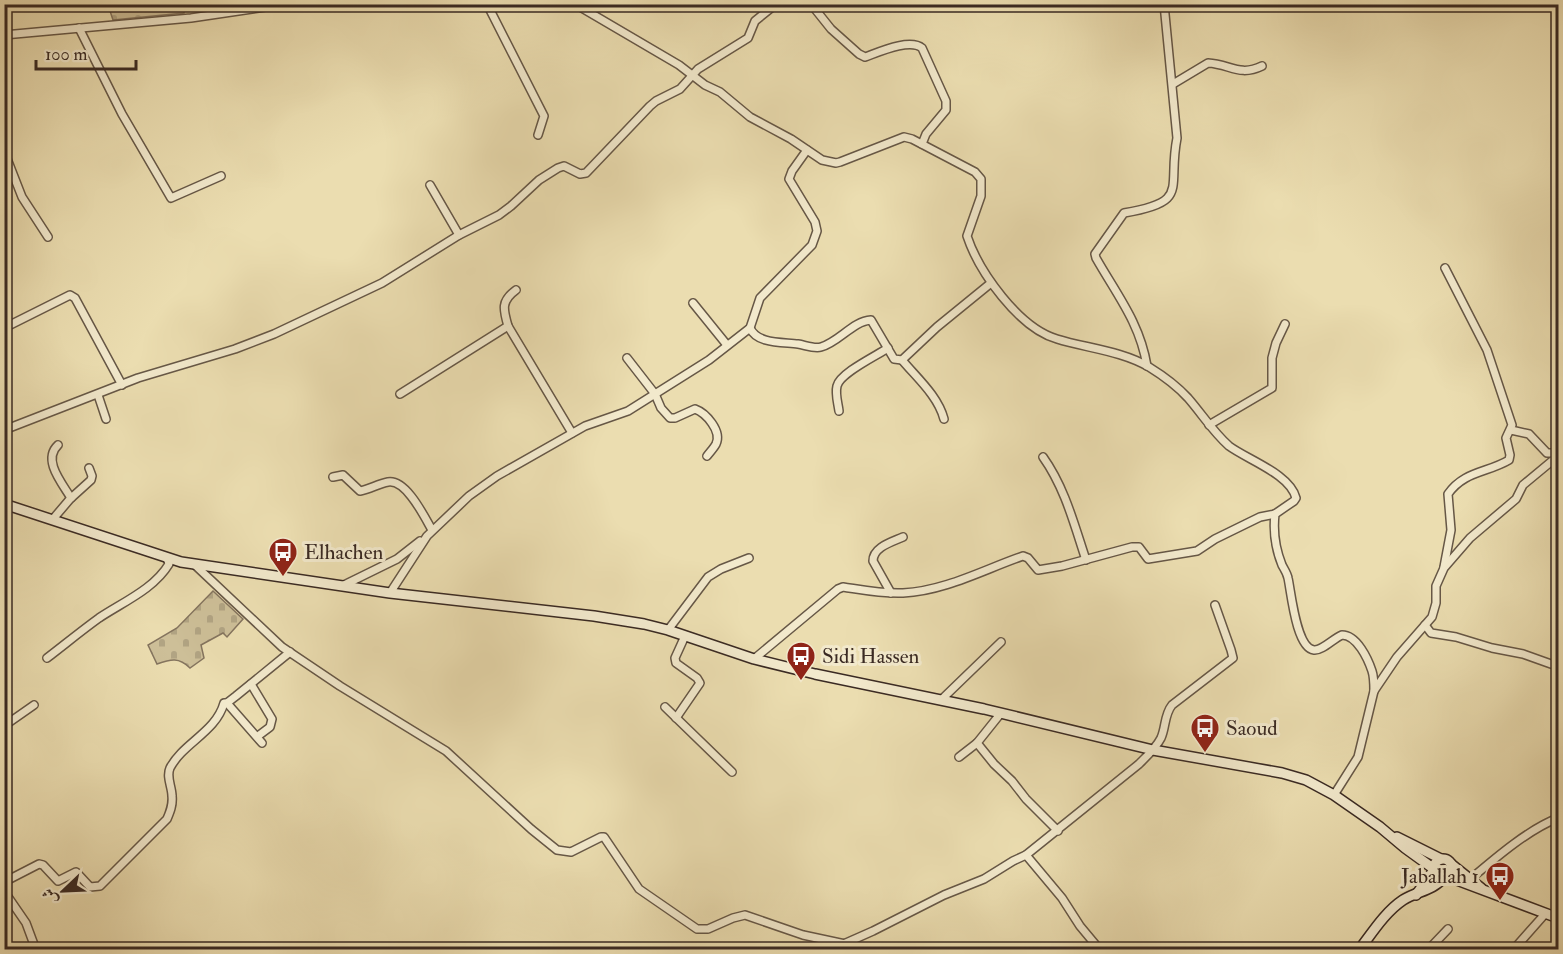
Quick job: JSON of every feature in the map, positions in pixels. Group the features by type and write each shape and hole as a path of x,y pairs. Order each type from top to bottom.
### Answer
{"main road":[{"path":"4,504 167,558 192,564 390,593 594,616 668,630 754,659 815,674 1001,713 1153,750 1282,773 1306,780 1334,795 1389,834 1434,869 1437,875 1468,881"},
{"path":"1389,834 1446,860 1468,881 1483,890 1558,918"},
{"path":"1416,895 1437,861 1441,859"},
{"path":"1359,950 1393,908 1404,899 1425,891 1445,877 1452,870 1451,864"}],"street":[{"path":"4,35 191,18 286,4"},
{"path":"487,4 544,116 538,135"},
{"path":"575,4 720,92 756,120 791,139 822,160 836,163 904,137 968,167 980,176 981,196 967,236 976,258 991,283 1011,308 1038,330 1054,338 1125,357 1147,366 1187,397 1209,425 1230,446 1275,474 1293,490 1296,498 1275,514 1263,516 1215,539 1197,551 1148,559 1139,547 1132,547 1062,566 1038,570 1029,558 1023,556 947,584 916,591 891,593 843,587 754,659"},
{"path":"4,430 122,385 235,349 274,334 382,283 511,206 539,180 558,168 564,166 579,174 586,173 650,106 680,89 698,69 748,38 755,21 776,4"},
{"path":"811,4 831,29 865,57 894,47 914,44 922,48 946,101 946,110 926,134 922,144"},
{"path":"1147,366 1142,339 1095,254 1124,213 1155,205 1171,195 1173,190 1174,150 1177,138 1164,4"},
{"path":"79,28 122,114 171,198 221,176"},
{"path":"1173,84 1208,63 1242,71 1252,71 1262,66"},
{"path":"342,586 397,559 430,533 465,499 488,483 572,433 599,420 628,411 709,360 750,328 760,298 806,251 817,231 815,222 789,179 807,150"},
{"path":"4,151 22,197 48,237"},
{"path":"430,185 459,235"},
{"path":"1374,691 1389,668 1434,612 1436,586 1444,568 1450,530 1448,494 1468,475 1495,468 1509,460 1510,454 1506,438 1511,430 1511,421 1490,357 1444,268"},
{"path":"902,360 991,283"},
{"path":"516,290 506,297 504,304 508,326 572,433"},
{"path":"4,328 70,295 75,298 122,385"},
{"path":"693,303 727,345"},
{"path":"750,328 753,334 769,341 819,347 862,322 872,320 894,359 902,360 934,398 944,419"},
{"path":"1209,425 1272,388 1272,358 1285,324"},
{"path":"400,394 508,326"},
{"path":"839,411 836,394 839,381 888,348"},
{"path":"627,358 670,418 695,409 704,414 718,437 717,443 707,456"},
{"path":"98,395 106,419"},
{"path":"1444,568 1470,538 1516,499 1522,485 1555,456 1544,451 1529,435 1511,430"},
{"path":"58,445 53,451 51,461 71,498"},
{"path":"1043,457 1068,502 1086,560"},
{"path":"53,519 91,480 89,468"},
{"path":"333,477 343,475 360,491 388,482 397,483 408,492 430,533"},
{"path":"1275,514 1278,551 1287,576 1292,605 1307,647 1313,650 1319,649 1342,635 1349,636 1358,645 1373,673 1374,691 1358,757 1334,795"},
{"path":"390,593 430,533"},
{"path":"891,593 873,561 873,555 877,550 903,537"},
{"path":"47,658 101,617 152,583 169,564 167,558"},
{"path":"668,630 708,577 749,558"},
{"path":"192,564 201,569 276,642 446,751 556,850 571,852 604,837 639,889 697,929 708,929 745,915 802,935 846,947"},
{"path":"830,950 846,947 944,895 984,879 1026,855 1139,764 1161,738 1166,716 1172,705 1233,658 1215,605"},
{"path":"1425,625 1431,633"},
{"path":"1414,637 1431,633 1443,634 1555,664 1558,671"},
{"path":"676,718 700,683 697,678 676,663 675,658 685,636"},
{"path":"940,700 1001,642"},
{"path":"6,879 39,864 43,865 57,881 76,872 90,887 100,886 167,819 171,811 172,797 168,774 171,767 212,725 224,703 227,703 290,652"},
{"path":"227,703 260,739 270,727 272,719 251,684"},
{"path":"4,726 34,705"},
{"path":"664,707 732,772"},
{"path":"959,757 976,743 1001,713"},
{"path":"976,743 993,764 1058,831"},
{"path":"1468,881 1527,836 1558,818"},
{"path":"1026,855 1062,898 1080,926 1100,950"},
{"path":"4,891 26,923 36,950"},
{"path":"1513,950 1545,914"},
{"path":"1428,950 1448,929"}],"green space":[{"path":"108,5 184,5 184,13 113,20"},
{"path":"213,591 243,619 227,637 223,633 201,645 204,658 190,668 175,660 157,664 148,645 177,628"}],"place":[{"name":"Elhachen","path":"283,578"},
{"name":"Sidi Hassen","path":"801,682"},
{"name":"Saoud","path":"1205,754"},
{"name":"Jaballah 1","path":"1500,902"}]}
